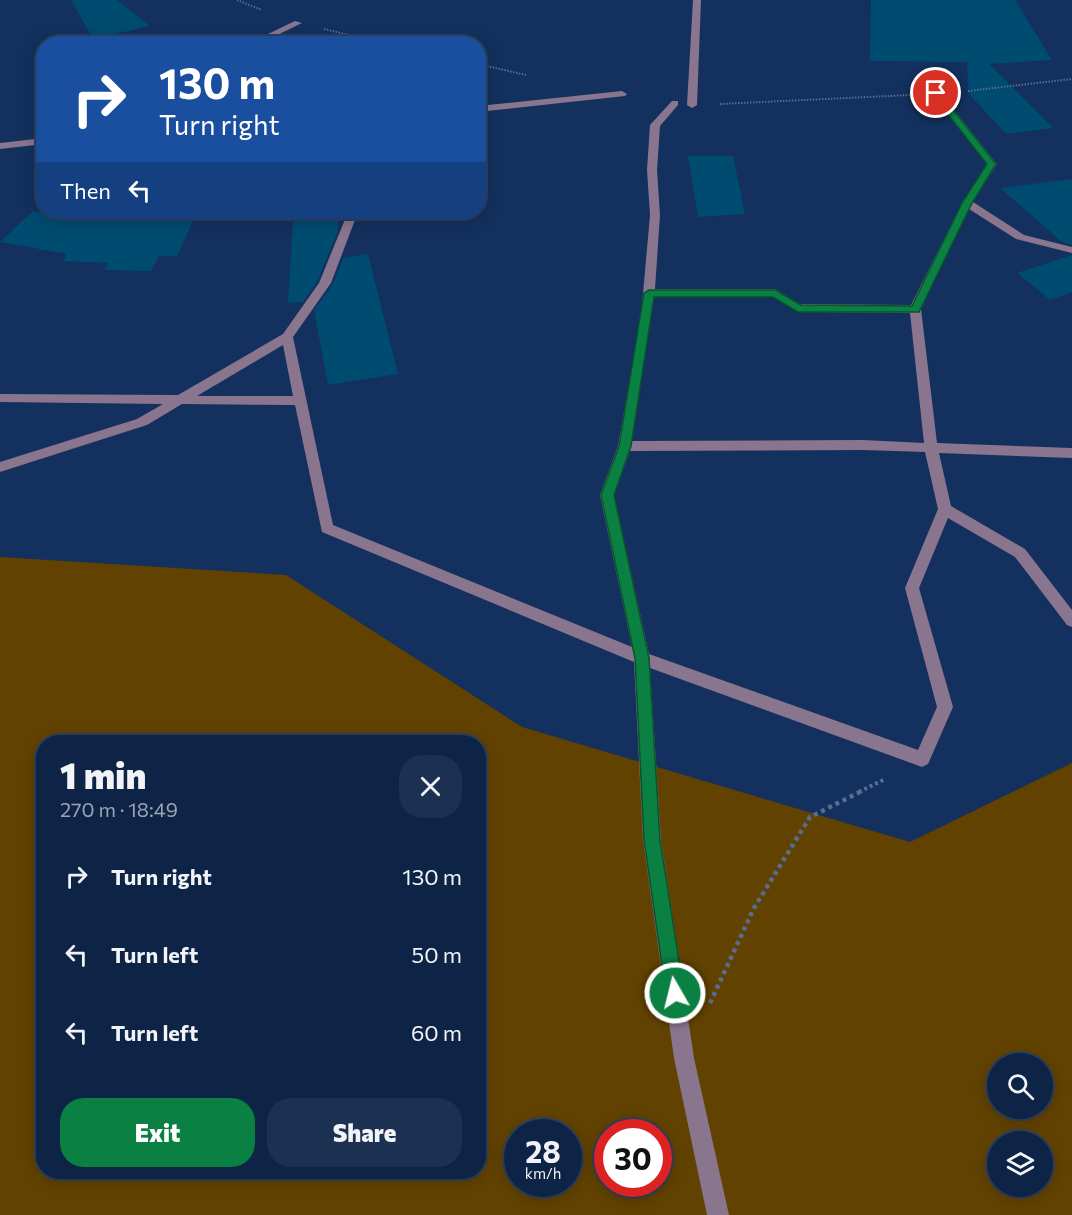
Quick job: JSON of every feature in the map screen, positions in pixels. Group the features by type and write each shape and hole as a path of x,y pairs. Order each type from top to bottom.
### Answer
{"street":[{"path":"692,105 697,0"},
{"path":"269,36 298,23"},
{"path":"287,338 327,528 642,658 922,759 945,707 912,588 945,509 931,447 915,309 967,203 992,164 936,93"},
{"path":"486,108 622,94"},
{"path":"675,103 655,125 652,170 655,215 649,293 625,446 608,495 642,658 652,840 684,1058 718,1215"},
{"path":"0,146 36,142"},
{"path":"967,203 1020,237 1072,250"},
{"path":"0,467 142,422 287,338 325,284 350,219"},
{"path":"649,293 775,293 798,309 915,309"},
{"path":"0,398 183,398 302,401"},
{"path":"625,446 931,447 1072,453"},
{"path":"945,509 1020,553 1072,621"}],"path":[{"path":"486,66 535,77"},
{"path":"692,105 1011,88 1072,79"},
{"path":"709,1004 754,908 810,817 922,759"}],"shaded area":[{"path":"0,557 286,575 522,727 910,842 1072,763 1072,1215 0,1215"}],"building":[{"path":"71,0 117,0 150,26 106,36 91,36"},
{"path":"871,0 1015,0 1052,60 989,64 1053,128 1006,134 969,94 967,62 870,61"},
{"path":"688,156 733,156 745,214 698,217"},
{"path":"1072,179 1072,245 1062,242 1000,188"},
{"path":"32,212 36,212 36,219 194,219 177,256 159,256 151,271 104,270 108,263 63,261 67,254 0,242"},
{"path":"338,219 338,231 317,282 303,302 288,303 293,220"},
{"path":"368,254 398,374 328,385 314,310 333,284 343,258"},
{"path":"1072,255 1072,292 1050,300 1017,273"}],"route":[{"path":"675,993 652,840 642,658 608,495 625,446 649,293 775,293 798,309 915,309 967,203 992,164 936,93"}]}
